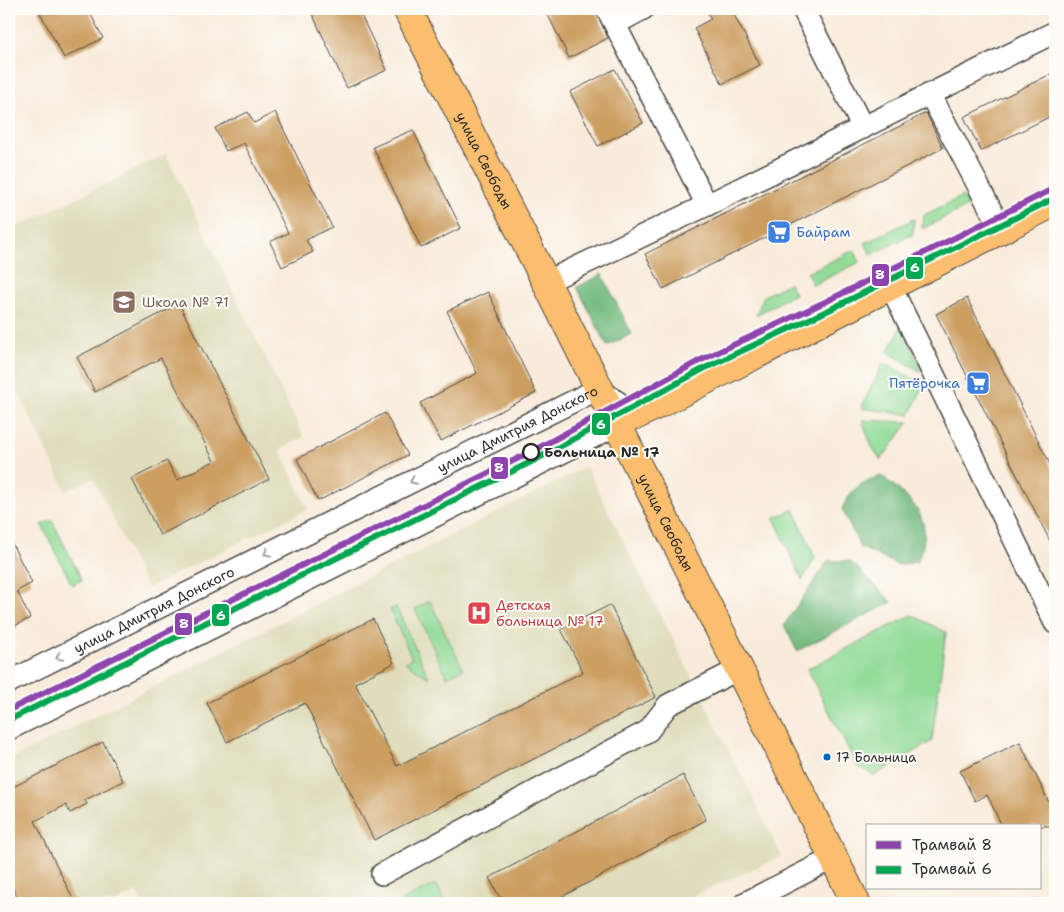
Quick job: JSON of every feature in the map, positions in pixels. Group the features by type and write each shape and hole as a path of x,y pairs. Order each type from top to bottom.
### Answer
{"main road":[{"name":"улица Свободы","path":"407,9 546,282 598,389 626,420 739,669 856,903"},
{"path":"626,420 1055,202"}],"street":[{"path":"643,9 611,16 707,205"},
{"path":"803,9 863,128"},
{"path":"546,282 707,205 1055,32"},
{"path":"930,94 1001,229"},
{"path":"890,285 1055,623"},
{"name":"улица Дмитрия Донского","path":"9,682 598,389"},
{"path":"9,729 626,420"},
{"path":"382,874 648,731 668,705 739,669"},
{"path":"745,903 833,858"}],"shaded area":[{"name":"Школа № 71","path":"166,154 304,437 280,450 308,509 147,588 93,478 66,491 9,373 9,231"},
{"name":"Детская больница № 17","path":"586,467 782,856 677,903 143,903 137,892 114,903 26,903 9,868 9,760"}],"green space":[{"path":"963,196 968,206 922,229 924,215"},
{"path":"914,219 913,234 871,255 865,243"},
{"path":"854,250 860,262 813,285 807,273"},
{"path":"602,274 632,334 607,346 577,287"},
{"path":"789,283 795,294 756,315 764,296"},
{"path":"901,326 925,374 888,352"},
{"path":"883,363 924,384 910,415 861,408"},
{"path":"862,420 909,422 881,460 872,447"},
{"path":"882,476 903,494 919,512 923,522 924,534 923,547 917,562 898,565 860,547 842,509 857,487"},
{"path":"794,509 815,558 802,580 774,518"},
{"path":"52,520 82,580 72,585 42,525"},
{"path":"828,561 850,561 892,602 797,651 784,625"},
{"path":"430,601 463,669 447,677 415,609"},
{"path":"396,607 429,678 405,662 412,658 390,610"},
{"path":"912,615 946,632 932,741 874,776 857,766 807,669"},
{"path":"434,885 438,887 445,903 400,903 401,901"}],"building":[{"path":"38,9 88,9 103,38 64,58"},
{"path":"310,9 358,9 387,70 347,88"},
{"path":"545,9 595,9 608,38 569,58"},
{"path":"706,9 731,9 760,65 722,84 694,28 711,19"},
{"path":"615,69 643,123 598,146 570,92"},
{"path":"1055,72 1055,114 981,151 964,117"},
{"path":"248,112 254,123 275,112 332,227 306,240 313,252 282,267 270,242 288,233 244,143 226,151 215,128"},
{"path":"926,113 943,148 663,289 645,254"},
{"path":"413,130 461,228 421,248 373,147"},
{"path":"488,292 536,393 441,441 420,403 477,373 447,311"},
{"path":"967,298 1055,474 1055,551 936,314"},
{"path":"179,304 269,479 160,535 132,479 167,461 177,480 214,461 161,358 95,392 77,357"},
{"path":"385,413 408,455 318,501 297,459"},
{"path":"9,538 32,583 17,591 30,618 9,629"},
{"path":"610,605 656,697 374,840 305,703 227,742 207,703 373,619 394,663 355,683 397,766 583,672 561,629"},
{"path":"103,742 123,781 85,800 87,804 70,813 66,805 35,821 75,903 20,903 9,881 9,789"},
{"path":"1020,742 1055,815 1055,826 1042,826 1042,824 1001,824 987,795 975,801 960,771"},
{"path":"683,775 706,820 550,903 503,903 489,878"}],"tram line":[{"name":"8","path":"9,710 531,452 701,360 827,301 1055,188"},
{"name":"6","path":"13,718 535,460 705,368 831,309 1055,198"}],"place":[{"name":"Байрам","path":"779,232"},
{"name":"Школа № 71","path":"124,302"},
{"name":"Пятёрочка","path":"978,383"},
{"name":"Больница № 17","path":"531,452"},
{"name":"Детская больница № 17","path":"479,613"},
{"name":"17 Больница","path":"827,757"}]}
